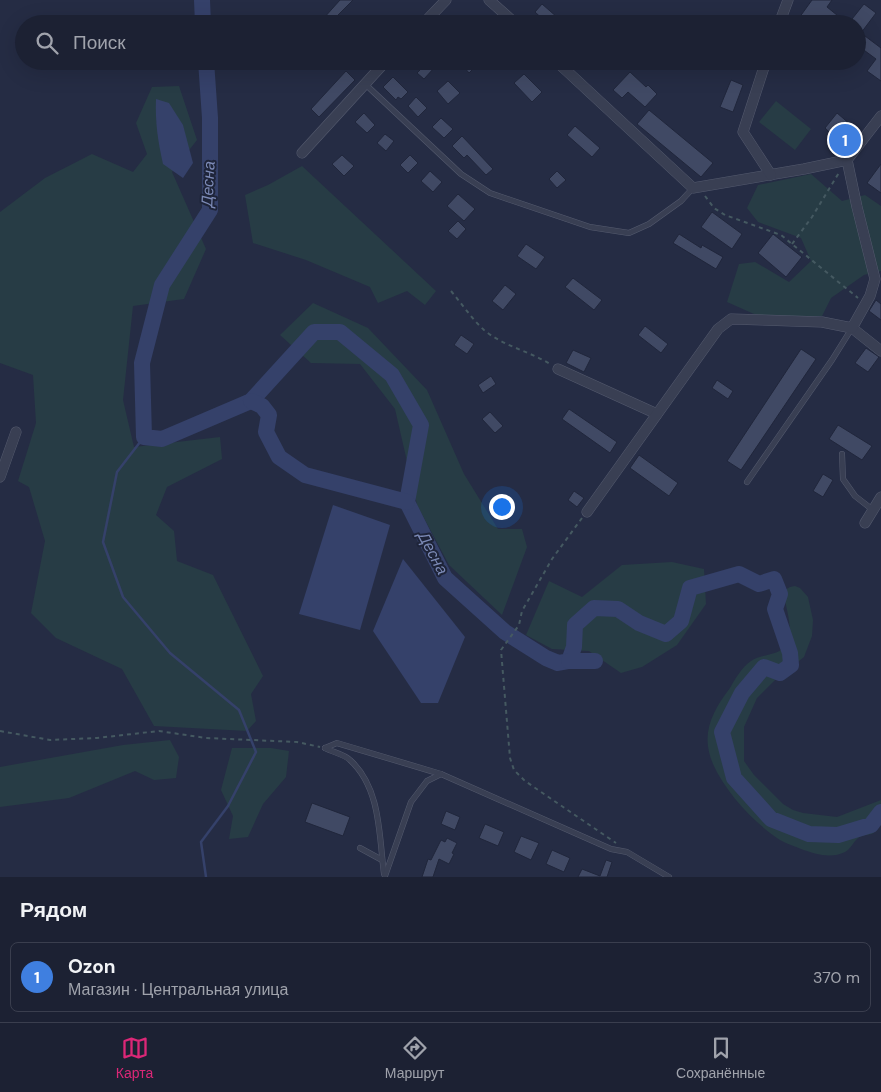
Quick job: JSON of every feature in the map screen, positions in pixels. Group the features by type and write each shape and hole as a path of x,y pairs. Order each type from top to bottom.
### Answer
{"street":[{"path":"431,15 446,0"},
{"path":"489,0 506,15"},
{"path":"782,15 788,0"},
{"path":"302,153 377,70"},
{"path":"566,70 696,188 847,160 881,116"},
{"path":"763,70 743,132 771,175"},
{"path":"847,160 875,279 870,296 852,328"},
{"path":"587,512 718,329 731,320 822,322 852,328 881,351"},
{"path":"558,369 657,414"},
{"path":"0,478 16,432"},
{"path":"865,523 881,496"}],"lane":[{"path":"364,83 461,174 490,192 590,227 629,233 649,224 696,188"},
{"path":"747,482 832,360 852,328"},
{"path":"842,454 843,479 855,496 873,510"},
{"path":"325,748 337,742 441,774 611,849 627,852 669,877"},
{"path":"325,748 349,759 366,780 374,799 384,876"},
{"path":"384,876 411,802 427,781 441,774"},
{"path":"360,848 382,860"}],"path":[{"path":"792,244 812,217 847,160"},
{"path":"696,188 714,208 725,215 781,235 865,305"},
{"path":"451,291 484,330 509,345 535,355 558,369"},
{"path":"587,512 552,559 522,612 518,628 501,650 510,758 514,770 525,781 621,846"},
{"path":"0,731 50,740 97,738 159,731 206,738 297,742 325,748"}],"shaded area":[{"path":"179,86 197,140 172,172 206,249 184,299 133,306 123,400 134,447 220,437 222,459 167,487 156,515 174,531 177,561 213,575 263,676 251,694 256,721 247,731 154,726 122,669 56,638 31,613 45,541 29,487 18,481 36,423 33,375 0,363 0,212 45,178 92,154 133,172 147,154 136,123 152,87"},
{"path":"776,101 811,129 795,150 759,122"},
{"path":"302,166 436,291 425,305 407,291 378,303 370,287 306,260 253,243 245,195 268,185"},
{"path":"811,174 842,201 865,195 881,206 881,271 864,275 831,298 822,316 763,318 727,302 739,264 755,262 789,282 811,261 801,238 758,222 747,208 758,185"},
{"path":"313,303 368,328 427,390 464,474 498,529 522,529 527,547 502,615 449,565 417,505 395,409 360,364 311,363 280,335"},
{"path":"672,562 704,569 706,604 677,645 642,667 621,673 589,651 552,649 526,635 549,581 582,597 622,565"},
{"path":"795,586 800,588 808,597 813,620 812,636 804,657 774,681 757,698 744,727 744,761 754,775 783,804 803,813 837,817 881,800 880,819 875,832 860,837 847,851 834,855 817,854 788,844 760,825 725,786 709,753 708,733 713,715 742,670 755,659 780,651 787,643 790,626 784,595 785,590"},
{"path":"170,740 179,757 176,778 154,780 135,771 69,798 0,807 0,767 123,745"},
{"path":"232,748 271,748 289,751 286,777 263,804 248,837 229,839 233,816 221,790"}],"water":[{"path":"156,99 169,103 183,125 193,163 183,178 163,164 157,132"},
{"path":"333,505 390,525 360,630 299,614"},
{"path":"403,559 465,637 438,703 421,703 373,631"}],"building":[{"path":"340,0 353,0 338,15 327,15"},
{"path":"812,0 832,0 827,7 837,15 801,15"},
{"path":"542,4 555,15 538,15 535,12"},
{"path":"864,4 876,13 866,26 866,15 855,15"},
{"path":"866,37 881,48 881,81 867,71 876,59 866,52"},
{"path":"420,70 432,70 424,79 417,73"},
{"path":"346,71 355,80 319,117 311,109"},
{"path":"630,72 646,87 648,85 657,94 645,107 628,92 622,98 613,90"},
{"path":"524,74 542,92 532,102 514,83"},
{"path":"393,77 408,92 401,99 398,97 396,100 383,87"},
{"path":"731,80 743,85 733,112 720,107"},
{"path":"448,81 460,93 448,104 437,91"},
{"path":"416,97 427,108 418,117 408,106"},
{"path":"649,110 713,163 701,177 637,124"},
{"path":"364,113 375,125 367,133 355,122"},
{"path":"837,113 858,131 844,146 825,128"},
{"path":"441,118 453,129 444,138 432,127"},
{"path":"575,126 600,148 592,157 567,135"},
{"path":"385,134 394,141 386,151 377,143"},
{"path":"462,136 493,169 486,175 467,155 464,158 452,146"},
{"path":"342,155 354,166 344,176 332,164"},
{"path":"410,155 418,163 408,173 400,165"},
{"path":"881,164 881,193 867,183"},
{"path":"430,171 442,182 433,192 421,181"},
{"path":"557,171 566,180 557,188 549,179"},
{"path":"458,194 475,209 464,221 447,206"},
{"path":"712,212 742,234 732,249 701,227"},
{"path":"458,221 466,229 457,239 448,231"},
{"path":"679,234 701,248 702,245 723,257 716,269 673,243"},
{"path":"773,234 802,257 786,277 758,253"},
{"path":"526,244 545,257 536,269 517,256"},
{"path":"573,278 602,300 594,310 565,287"},
{"path":"505,285 516,294 503,310 492,301"},
{"path":"876,300 881,304 881,320 869,311"},
{"path":"645,326 668,344 661,353 638,335"},
{"path":"461,335 474,344 467,354 454,345"},
{"path":"866,348 879,357 868,372 855,363"},
{"path":"801,349 816,359 741,470 727,461"},
{"path":"573,350 591,358 584,372 566,363"},
{"path":"491,376 496,384 483,393 478,385"},
{"path":"717,380 733,391 728,399 712,388"},
{"path":"569,409 617,442 610,453 562,419"},
{"path":"490,412 503,426 495,433 482,419"},
{"path":"838,425 872,446 862,460 829,439"},
{"path":"639,455 678,483 669,496 630,468"},
{"path":"823,474 833,480 823,497 813,491"},
{"path":"574,491 584,498 577,507 568,500"},
{"path":"312,803 350,817 343,836 305,822"},
{"path":"446,811 460,817 455,830 441,824"},
{"path":"485,824 504,832 498,846 479,838"},
{"path":"521,836 539,843 531,860 514,852"},
{"path":"447,838 457,843 449,864 439,859 433,877 422,877 428,859 431,860 441,840 445,842"},
{"path":"552,850 570,858 564,872 546,864"},
{"path":"606,860 612,862 607,877 578,877 582,869 600,876"}],"waterway":[{"name":"Десна","path":"202,0 203,15"},
{"name":"Десна","path":"207,70 210,118 210,210 162,285 142,363 144,437 162,439 251,401 314,332 340,332 392,375 421,425 407,502 445,578 505,632 546,658 558,663 569,661 574,647 575,625 594,608 618,609 639,623 666,634 681,621 690,588 739,574 759,584 774,579 780,594 775,609 790,653 791,665 780,673 764,667 742,693 722,732 734,778 771,819 809,834 838,835 871,825 881,812"},
{"path":"251,401 262,406 269,415 266,432 279,457 305,475 407,502"},
{"path":"144,437 117,472 103,542 123,597 170,653 239,710 256,752 228,806 201,842 206,877"},
{"path":"569,661 595,661"}],"place":[{"name":"Ozon","path":"845,140"}]}
